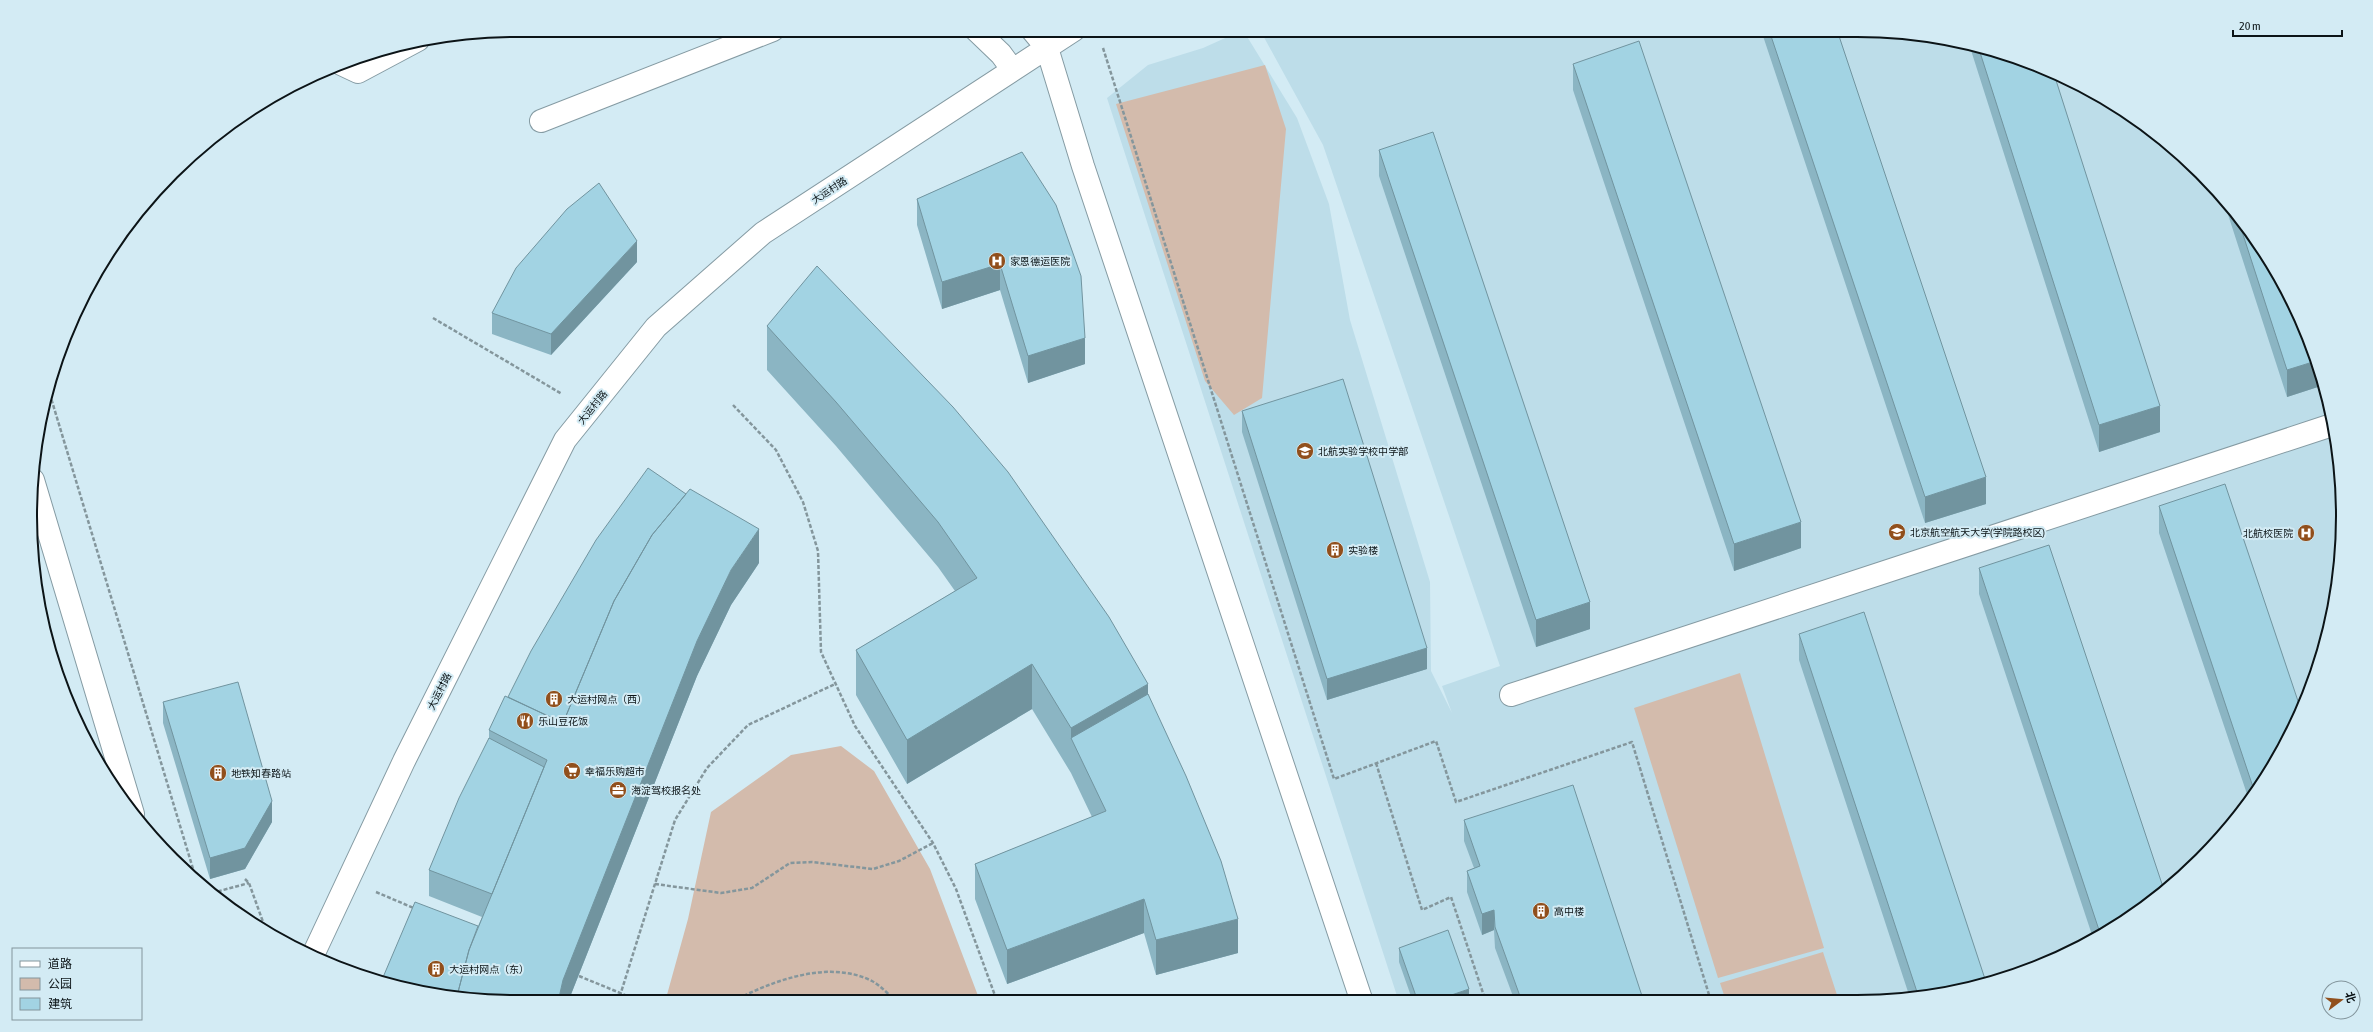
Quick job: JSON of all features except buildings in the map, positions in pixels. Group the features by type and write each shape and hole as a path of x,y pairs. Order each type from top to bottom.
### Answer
{"street":[{"path":"542,121 755,37"},
{"path":"983,37 1001,54 1012,69"},
{"path":"1038,37 1047,48 1083,166 1359,995"},
{"name":"大运村路","path":"316,951 404,761 565,440 653,330 763,233 1012,69 1064,37"},
{"path":"348,67 358,72 395,52"},
{"path":"1512,695 2328,426"},
{"path":"38,493 128,796"}],"path":[{"path":"1103,48 1334,779 1436,741 1456,802 1632,742 1709,995"},
{"path":"433,318 562,394"},
{"path":"51,399 193,870"},
{"path":"733,406 776,450 803,502 818,550 820,652 855,726 933,843 956,889 994,995"},
{"path":"620,995 675,820 707,768 748,724 835,684"},
{"path":"1376,764 1422,910 1451,897 1484,995"},
{"path":"655,884 721,893 752,888 790,863 812,862 873,869 899,861 933,843"},
{"path":"245,879 249,883 263,923"},
{"path":"348,880 422,911"},
{"path":"218,891 249,883"},
{"path":"748,995 792,977 834,970 872,981 889,995"},
{"path":"579,976 627,995"}],"shaded area":[{"name":"北京航空航天大学(学院路校区)","path":"1227,37 1247,37 1297,118 1329,204 1350,320 1430,582 1431,671 1452,713 1442,686 1500,666 1323,145 1264,37 1857,37 1920,41 1981,53 2040,73 2069,86 2096,101 2149,136 2196,177 2217,200 2237,224 2272,277 2287,304 2311,362 2320,392 2332,453 2336,516 2335,547 2332,579 2320,640 2311,670 2287,728 2272,756 2237,808 2196,855 2173,876 2149,896 2096,931 2069,946 2011,970 1950,986 1920,991 1857,995 1397,995 1107,98 1148,65 1203,48"}],"green space":[{"path":"1265,65 1286,129 1262,398 1234,415 1205,381 1116,104"},
{"path":"1740,673 1824,948 1718,978 1634,708"},
{"path":"841,746 874,771 930,869 978,995 667,995 688,919 711,812 791,755"},
{"path":"1823,952 1837,995 1724,995 1720,983"}],"place":[{"name":"家恩德运医院","path":"997,261"},
{"name":"北航实验学校中学部","path":"1305,451"},
{"name":"北京航空航天大学(学院路校区)","path":"1897,532"},
{"name":"北航校医院","path":"2306,533"},
{"name":"实验楼","path":"1335,550"},
{"name":"大运村网点（西）","path":"554,699"},
{"name":"乐山豆花饭","path":"525,721"},
{"name":"幸福乐购超市","path":"572,771"},
{"name":"地铁知春路站","path":"218,773"},
{"name":"海淀驾校报名处","path":"618,790"},
{"name":"高中楼","path":"1541,911"},
{"name":"大运村网点（东）","path":"436,969"}]}
